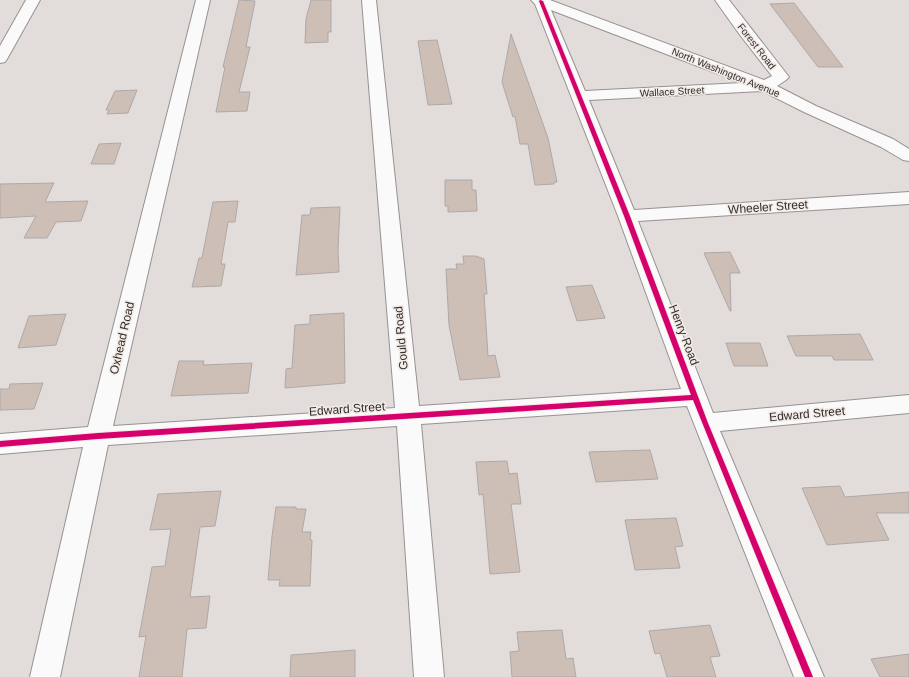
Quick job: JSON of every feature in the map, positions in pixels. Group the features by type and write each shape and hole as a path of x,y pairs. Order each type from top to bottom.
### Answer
{"street":[{"path":"0,59 33,0"},
{"name":"Oxhead Road","path":"45,677 98,436 203,0"},
{"name":"Gould Road","path":"369,0 408,417 429,677"},
{"name":"Forest Road","path":"722,0 745,32 781,77 765,86"},
{"name":"North Washington Avenue","path":"539,1 765,86 810,109 887,143 909,156"},
{"name":"Henry Road","path":"539,1 627,216 705,423 809,677"},
{"name":"Wallace Street","path":"579,96 765,86"},
{"name":"Wheeler Street","path":"627,216 909,198"},
{"name":"Edward Street","path":"0,444 98,436 408,417 696,397"},
{"name":"Edward Street","path":"705,423 909,404"}],"building":[{"path":"239,0 255,1 246,47 250,47 239,92 250,92 247,111 216,112 225,67 223,67"},
{"path":"311,0 331,0 331,32 328,32 328,42 305,43 306,19"},
{"path":"794,3 843,67 818,67 770,4"},
{"path":"511,34 548,138 557,182 554,182 554,184 535,185 528,144 520,144 515,116 513,117 502,82"},
{"path":"437,40 452,104 428,105 418,41"},
{"path":"137,90 128,113 107,114 109,110 106,110 115,91"},
{"path":"121,143 114,164 91,164 99,144"},
{"path":"445,180 472,180 472,190 476,190 477,211 448,212 448,206 445,206"},
{"path":"54,183 45,202 88,201 81,221 56,222 47,238 24,238 36,216 0,218 0,184"},
{"path":"238,201 235,222 228,222 221,264 225,264 221,286 192,287 199,258 202,258 213,202"},
{"path":"340,207 338,250 339,272 296,275 302,215 310,215 311,208"},
{"path":"730,252 740,273 730,273 731,311 704,253"},
{"path":"463,256 476,256 484,259 487,294 484,294 488,356 495,355 500,377 460,380 449,325 446,269 457,269 456,264 464,264"},
{"path":"592,285 605,318 577,321 566,287"},
{"path":"344,313 345,383 285,388 286,369 292,368 295,325 310,324 310,315"},
{"path":"66,314 56,345 18,348 29,316"},
{"path":"860,334 873,360 834,360 832,356 796,356 787,336"},
{"path":"726,343 760,343 768,366 734,366"},
{"path":"179,361 204,361 203,365 252,363 248,393 171,396"},
{"path":"43,383 34,409 0,410 0,389 9,389 10,384"},
{"path":"650,450 658,479 596,482 589,452"},
{"path":"507,461 509,474 517,473 521,504 511,504 520,572 490,574 483,494 479,495 476,462"},
{"path":"840,486 845,497 909,492 909,513 876,513 889,540 827,545 802,488"},
{"path":"221,491 215,526 200,527 190,597 210,596 206,628 187,629 182,677 139,677 146,636 139,637 152,567 165,566 171,529 150,530 158,494"},
{"path":"276,507 296,507 296,509 306,509 302,532 311,532 310,586 279,586 280,580 268,580"},
{"path":"676,518 683,546 675,547 680,568 635,570 625,520"},
{"path":"710,625 720,656 710,657 716,677 667,677 660,653 655,654 649,631"},
{"path":"562,630 566,659 573,658 576,677 512,677 510,652 519,651 517,632"},
{"path":"355,650 355,677 290,677 291,655"},
{"path":"909,654 909,677 880,677 871,659"}],"cycle path":[{"path":"541,1 627,216 705,423 809,677"},
{"path":"0,444 98,436 696,397"}]}
